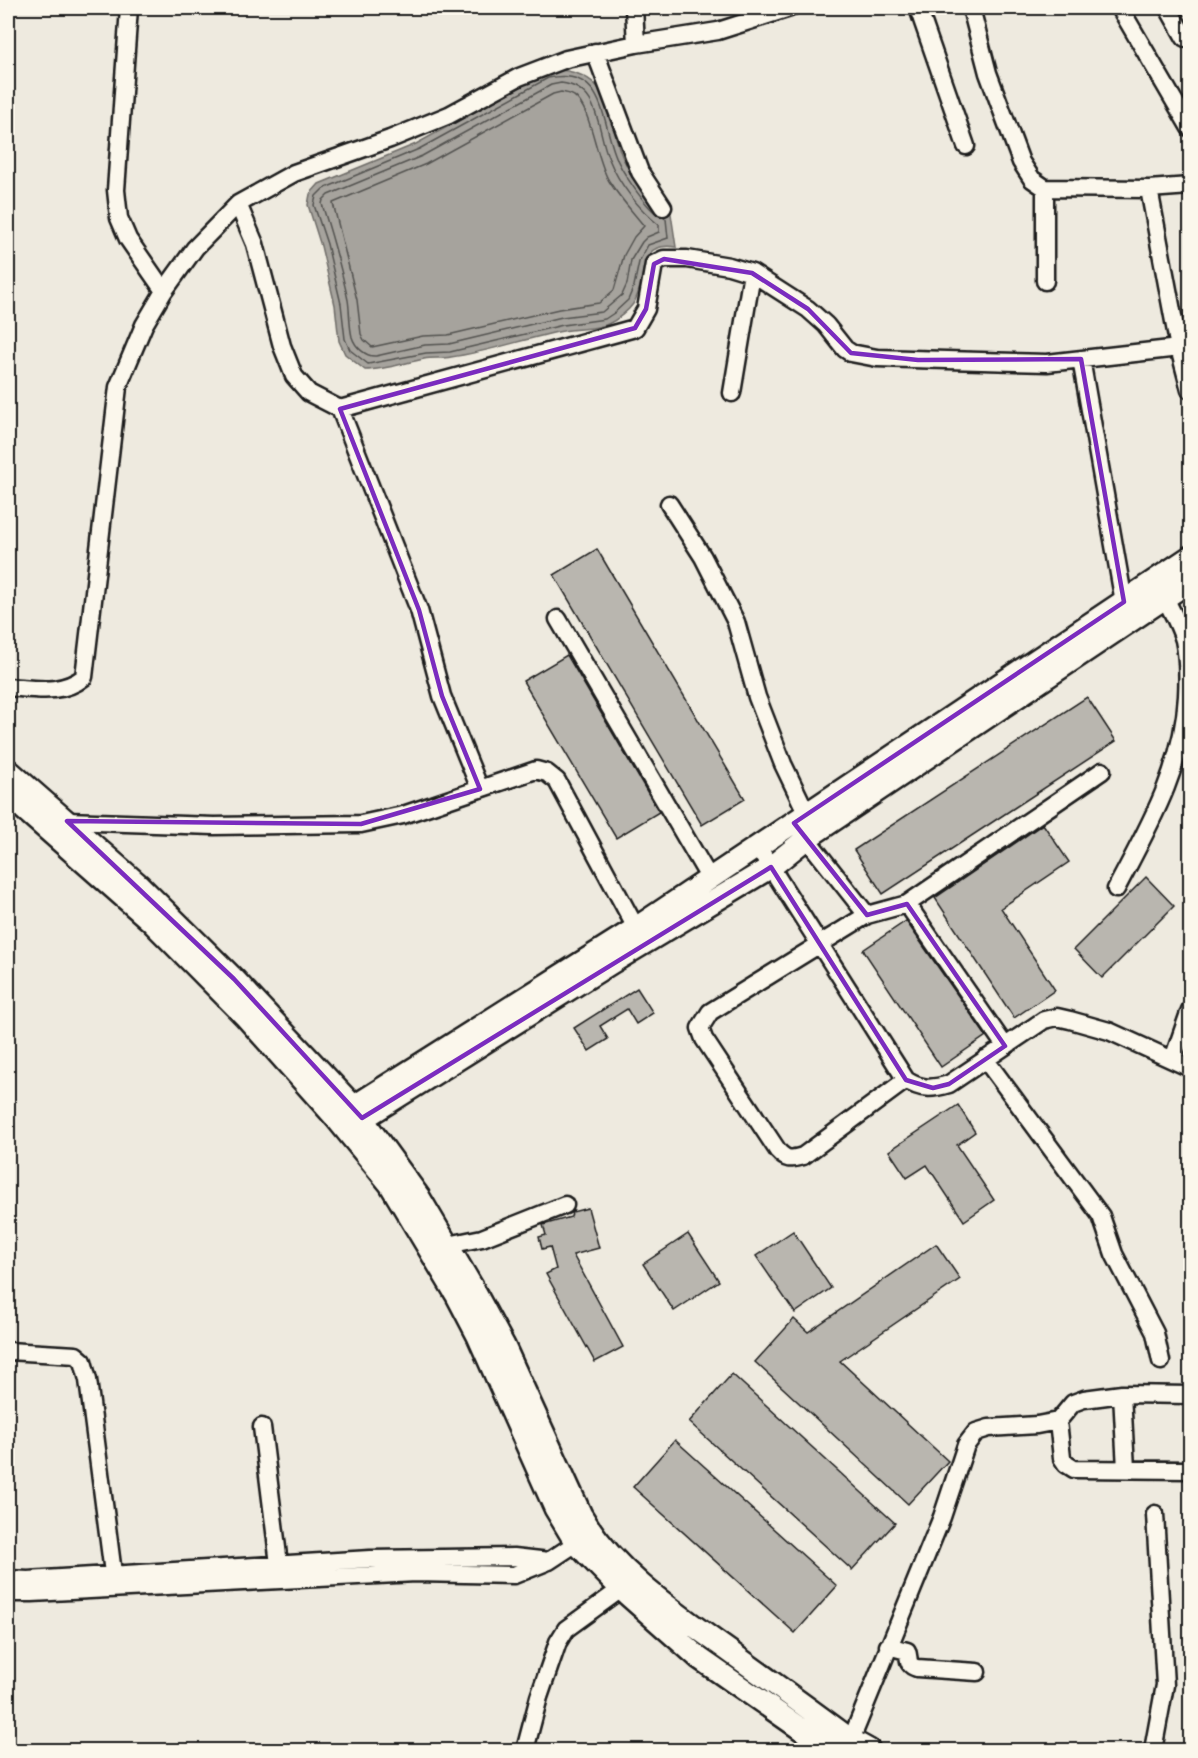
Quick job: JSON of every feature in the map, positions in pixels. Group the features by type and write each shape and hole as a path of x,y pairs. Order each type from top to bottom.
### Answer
{"main road":[{"path":"349,1118 771,867 803,825 1191,557"},
{"path":"349,1118 758,847 803,825 1191,581"},
{"path":"8,770 139,885 218,964 349,1118 390,1184 439,1248 555,1508 584,1538 621,1589 699,1658 831,1750"},
{"path":"8,795 152,922 349,1118"},
{"path":"584,1538 610,1554 690,1624 860,1745"}],"street":[{"path":"129,8 116,190 119,218 128,239 164,291"},
{"path":"633,8 636,44"},
{"path":"8,687 62,689 74,685 84,677 118,387 144,325 164,291 195,248 238,204 294,173 390,139 449,115 519,76 566,59 636,44 718,31 790,8"},
{"path":"918,8 966,146"},
{"path":"971,8 988,73 1021,162 1032,179 1045,188 1149,189 1191,186"},
{"path":"1120,8 1191,128"},
{"path":"1168,8 1185,38"},
{"path":"595,52 640,172 663,207"},
{"path":"1045,188 1045,281"},
{"path":"1149,189 1179,348 1191,390"},
{"path":"238,204 255,244 282,346 294,376 309,393 340,409 419,610 442,696 480,789"},
{"path":"340,409 635,328 646,309 654,264 664,259 687,259 729,266 752,273 808,309 826,325 845,349 851,353 877,358 1047,363 1179,348"},
{"path":"732,393 752,273"},
{"path":"1081,359 1124,602"},
{"path":"669,504 703,557 736,622 757,697 783,764 803,825 867,915"},
{"path":"1116,889 1147,830 1172,775 1186,722 1187,659 1183,639 1165,598"},
{"path":"558,619 710,879"},
{"path":"67,821 214,826 361,824 403,815 536,770 547,773 557,781 636,928"},
{"path":"906,1080 803,1156 790,1160 784,1158 778,1151 700,1028 710,1012 867,915 907,904 1102,771"},
{"path":"758,847 906,1080 916,1087 933,1088 949,1084 1044,1020 1057,1017 1109,1031 1191,1068"},
{"path":"907,904 1005,1046"},
{"path":"1173,1059 1191,1010"},
{"path":"985,1059 1101,1216 1114,1254 1155,1333 1161,1361"},
{"path":"439,1248 482,1238 565,1205"},
{"path":"8,1351 76,1355 84,1361 113,1573"},
{"path":"1122,1394 1126,1469"},
{"path":"860,1745 888,1646 942,1517 966,1445 976,1432 989,1428 1037,1425 1058,1421 1073,1403 1084,1399 1122,1394 1191,1395"},
{"path":"1058,1421 1062,1458 1074,1469 1191,1470"},
{"path":"262,1427 279,1564"},
{"path":"1152,1750 1165,1685 1155,1514"},
{"path":"8,1593 416,1573 514,1575 549,1561 584,1538"},
{"path":"8,1579 28,1580 370,1558 514,1557 549,1561"},
{"path":"525,1750 539,1697 558,1642 566,1629 621,1589"},
{"path":"888,1646 907,1651 908,1663 911,1667 977,1672"}],"highlighted area":[{"path":"664,259 752,273 808,309 851,353 918,360 1081,359 1124,602 794,823 867,915 907,904 1005,1046 949,1084 933,1088 906,1080 771,867 362,1118 234,979 67,821 361,824 480,789 442,696 419,610 340,409 635,328 646,309 654,264"}],"water":[{"path":"560,70 577,73 589,79 598,88 609,110 620,151 627,167 653,201 671,214 676,247 663,246 648,256 638,295 633,304 619,318 603,326 563,331 465,355 427,358 387,368 365,370 345,354 339,341 335,305 321,246 308,205 310,194 319,184 416,144 547,72"}],"building":[{"path":"597,549 745,799 702,825 554,575"},
{"path":"567,655 659,812 616,838 523,681"},
{"path":"1087,697 1116,741 883,894 854,850"},
{"path":"1043,824 1069,862 1001,908 1055,990 1014,1018 935,898"},
{"path":"1146,877 1174,906 1102,978 1074,949"},
{"path":"906,921 986,1036 941,1067 863,950"},
{"path":"637,988 653,1013 636,1024 627,1009 600,1026 608,1039 589,1051 574,1028"},
{"path":"958,1105 975,1132 957,1145 994,1200 964,1221 927,1165 907,1178 889,1151"},
{"path":"588,1208 599,1248 573,1255 623,1347 595,1362 546,1274 556,1269 550,1247 542,1249 539,1237 546,1235 543,1225 571,1217 572,1212"},
{"path":"793,1231 831,1288 795,1313 756,1256"},
{"path":"688,1234 719,1281 674,1311 643,1264"},
{"path":"936,1244 960,1279 840,1361 948,1461 908,1504 755,1362 794,1319 808,1332"},
{"path":"732,1374 895,1523 852,1570 689,1422"},
{"path":"675,1440 837,1586 795,1633 633,1487"}]}
